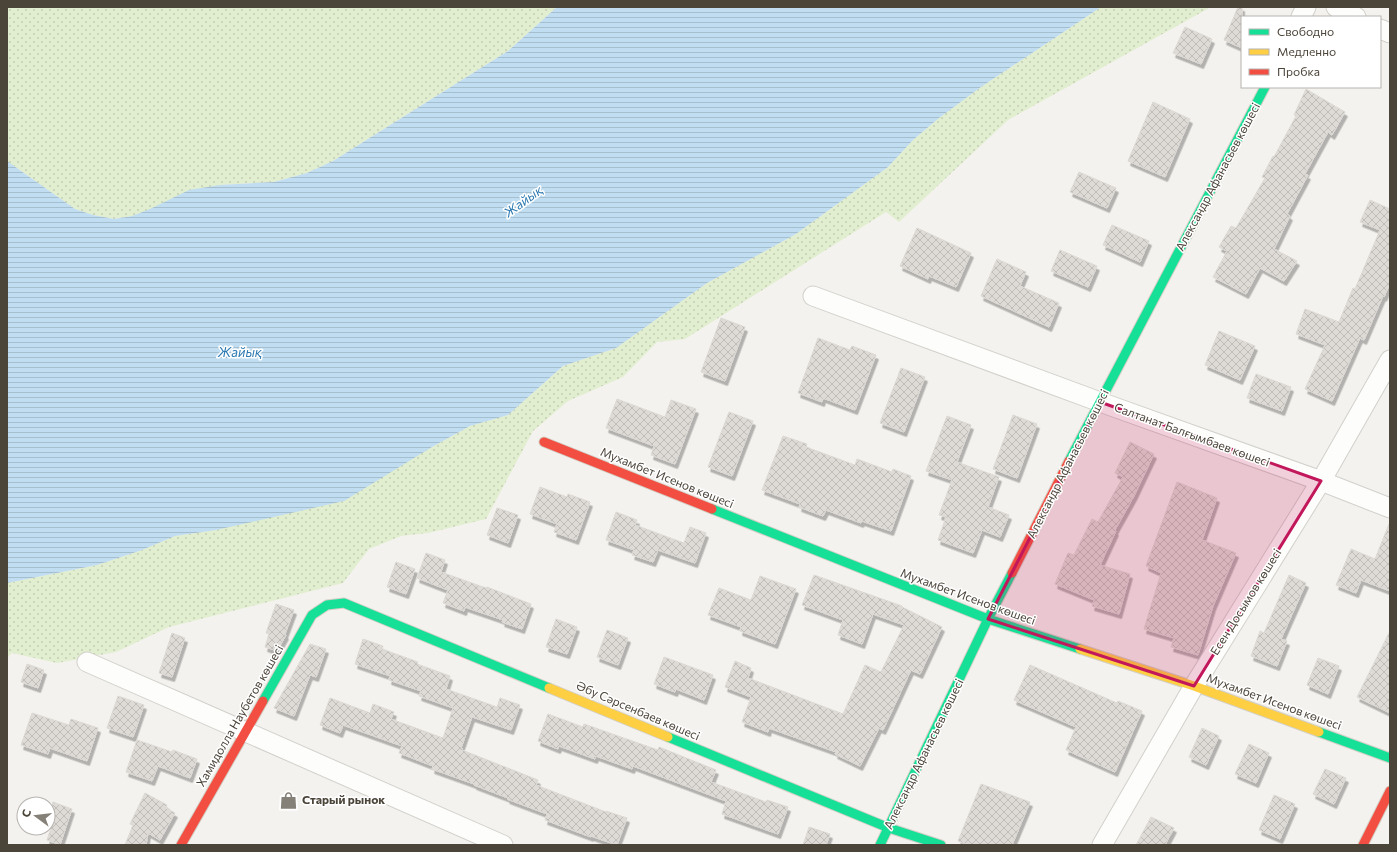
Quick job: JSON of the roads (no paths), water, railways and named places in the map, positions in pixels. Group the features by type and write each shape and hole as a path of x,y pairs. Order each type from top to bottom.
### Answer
{"street":[{"path":"1302,16 1306,7"},
{"path":"1336,7 1354,16"},
{"name":"Александр Афанасьев көшесі","path":"880,845 988,620 1263,88"},
{"name":"Салтанат Балғымбаев көшесі","path":"813,296 1100,402 1321,481 1390,508"},
{"name":"Есен Досымов көшесі","path":"1102,845 1194,686 1321,481 1390,360"},
{"name":"Мухамбет Исенов көшесі","path":"544,442 988,620 1194,686 1390,758"},
{"name":"Әбу Сәрсенбаев көшесі","path":"327,604 344,603 889,828 941,845"},
{"name":"Хамидолла Наубетов көшесі","path":"181,845 312,615 327,604"},
{"path":"87,662 503,845"},
{"path":"1363,845 1390,791"}],"water":[{"name":"Жайық","path":"557,7 1101,7 981,87 939,118 913,140 888,167 796,234 707,283 616,348 563,366 508,415 470,426 432,447 344,501 216,530 175,536 142,550 97,565 7,583 7,161 75,209 93,215 114,219 132,216 189,190 220,185 274,182 307,173 333,161 508,51"}],"place":[{"name":"Старый рынок","path":"289,800"}]}
